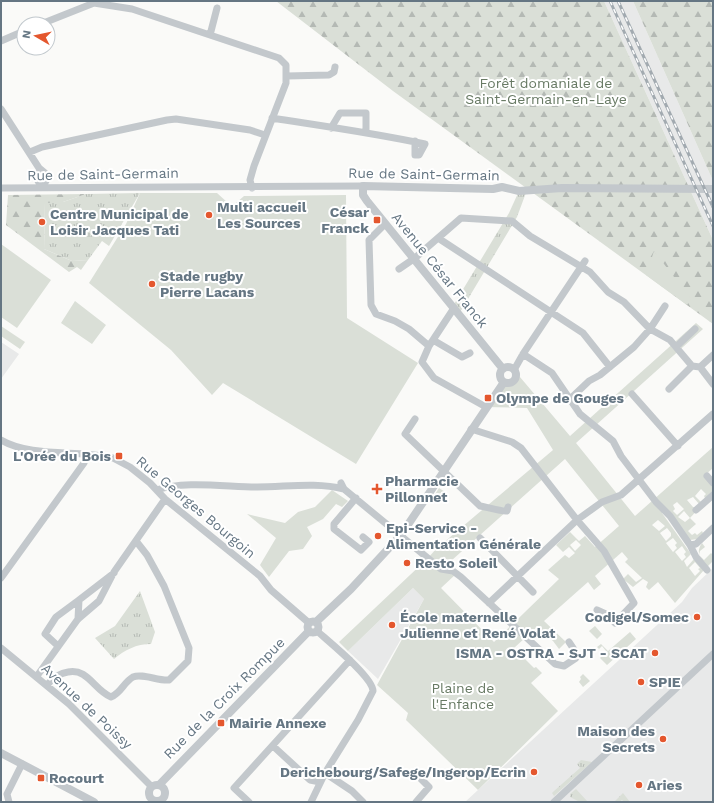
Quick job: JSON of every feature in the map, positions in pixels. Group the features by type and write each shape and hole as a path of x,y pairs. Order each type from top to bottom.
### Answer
{"street":[{"path":"56,18 94,3 132,9 279,58 286,65 287,76 254,166 250,180 252,185"},
{"path":"210,34 217,8"},
{"path":"1,40 16,34"},
{"path":"287,76 329,75 334,72 335,67"},
{"path":"1,109 39,168 38,181 42,186"},
{"path":"331,128 340,113 366,113 366,133"},
{"path":"272,118 415,141 425,144 419,155 415,155 415,141"},
{"path":"30,152 42,147 176,119 250,130 265,135"},
{"name":"Rue de Saint-Germain","path":"1,188 42,186 252,185 502,187 519,191 581,188 713,189"},
{"name":"Avenue César Franck","path":"363,186 363,195 503,368"},
{"path":"399,269 415,258 461,218 512,220 530,236 583,264 608,292 624,302 650,328 670,340 692,366 700,368 713,384"},
{"path":"386,224 369,240 371,305 376,314 395,321 431,343 462,357 470,353"},
{"path":"438,238 583,333 610,367"},
{"path":"514,370 508,367 503,368 500,375 504,382 508,383 513,381 516,377 514,370 523,354 583,264"},
{"path":"570,400 588,381 610,367 634,347 650,328 665,306"},
{"path":"454,308 431,343 422,362 434,378 486,407"},
{"path":"676,347 695,329"},
{"path":"523,354 552,373 580,414 613,441 621,456 638,479 670,516 690,545 696,557 707,570"},
{"path":"700,368 713,355"},
{"path":"669,389 692,366"},
{"name":"Rue de la Croix Rompue","path":"155,786 350,590 402,535 471,429 504,382"},
{"path":"632,394 678,446"},
{"path":"489,603 577,520 602,502 621,495 662,457 678,446 713,414"},
{"path":"415,419 405,434 480,506 496,508 504,512 507,511 508,507"},
{"path":"471,429 512,442 521,448 604,552 634,603 615,623 608,615 597,610"},
{"name":"Rue Georges Bourgoin","path":"1,440 8,444 29,449 87,454 112,458 130,467 157,490 165,499 260,576 271,590 350,660 374,688 371,697 358,720 325,773"},
{"path":"1,578 84,463 87,454"},
{"path":"707,476 713,483"},
{"path":"157,490 176,485 258,487 325,484 343,486 441,570 453,571 554,664 564,666 576,658 575,651 569,642"},
{"path":"696,510 713,495"},
{"path":"356,498 334,524 334,529 361,550 369,542 363,537"},
{"path":"37,676 78,619 99,601 114,572 165,499"},
{"path":"690,545 696,544 713,528"},
{"path":"480,538 533,592"},
{"path":"47,685 61,673 75,670 83,673 106,694 111,696 117,694 132,678 137,676 169,680 188,662 189,648 164,586 150,559 136,541"},
{"path":"58,646 45,634 56,617 114,572"},
{"path":"78,619 79,600"},
{"name":"Avenue de Poissy","path":"1,648 37,676 89,722 155,786"},
{"path":"554,802 713,654"},
{"path":"249,802 234,788 350,660"},
{"path":"273,746 310,780 320,782"},
{"path":"1,753 94,802"},
{"path":"10,802 7,794 22,764"},
{"path":"414,772 429,787 416,802"},
{"path":"311,802 325,773 352,792 363,802"},
{"path":"155,786 164,789 164,800 151,801 148,792 155,786"}],"shaded area":[{"path":"604,1 633,1 713,181 713,240"},
{"path":"1,342 19,354 1,379"},
{"path":"713,568 713,802 465,802 682,602 692,588"},
{"name":"École maternelle Julienne et René Volat","path":"413,588 424,599 378,679 348,651"}],"green space":[{"name":"Forêt domaniale de Saint-Germain-en-Laye","path":"276,1 604,1 713,240 713,324 393,91"},
{"name":"Forêt domaniale de Saint-Germain-en-Laye","path":"633,1 713,1 713,181"},
{"path":"527,190 517,217 459,314 453,306 509,213 519,191"},
{"path":"140,193 109,246 102,241 88,260 72,261 44,249 45,202 63,202 86,194"},
{"path":"140,193 217,193 228,203 236,203 244,196 346,195 347,318 418,363 356,464 223,383 212,395 171,350 89,283 126,224"},
{"path":"86,194 63,202 45,203 44,249 72,261 88,260 81,270 77,267 69,272 6,225 8,195"},
{"path":"1,244 51,280 17,328 1,317"},
{"path":"654,251 691,299 687,305 646,275"},
{"path":"75,301 106,325 92,344 61,323"},
{"name":"Plaine de l'Enfance","path":"696,323 703,329 576,443 635,516 713,447 713,468 704,476 713,487 713,493 690,518 696,524 688,531 692,535 695,533 697,535 702,531 703,533 697,539 690,540 666,509 662,513 691,554 684,561 687,567 694,559 704,570 675,603 658,582 649,590 646,587 648,582 643,579 633,587 623,579 628,574 636,582 642,578 625,562 628,559 622,552 595,576 601,584 594,590 588,582 544,621 566,642 559,649 553,641 537,627 514,648 534,668 536,667 542,673 531,683 558,711 478,790 406,720 408,713 377,685 424,599 413,588 348,651 339,642 436,549 553,450 527,408 486,407 506,383 515,379 514,370 570,436","holes":["565,459 619,526 595,547 585,536 579,541 570,532 556,545 563,552 569,547 575,553 569,558 565,555 548,570 559,579 494,642 441,588 456,574 442,569","701,489 706,494 704,496 705,498 701,502 695,496","693,497 699,504 696,507 693,507 687,500","677,502 684,509 677,515 673,511 675,509 673,505","684,511 690,518 685,522 678,517","658,520 665,526 659,531 652,525","667,528 671,533 671,536 666,541 660,533","673,538 677,543 675,545 677,548 673,552 666,543","576,540 581,545 575,551 570,545","682,546 686,552 684,554 686,557 682,561 675,552","695,562 700,568 698,569 700,571 695,576 689,568"]},
{"path":"1,326 25,342 20,349 1,336"},
{"path":"439,488 445,492 435,502 432,499"},
{"path":"332,490 348,501 342,507 336,504 323,519 307,527 312,536 303,549 289,551 269,577 260,565 276,538 247,514 285,523 298,512 315,507"},
{"path":"702,543 705,547 699,554 699,550"},
{"path":"711,553 713,555 713,561 707,567 700,556 704,560"},
{"path":"140,591 155,632 151,644 131,648 114,659 95,638 115,626"},
{"path":"595,626 602,634 597,639 589,631"},
{"path":"630,632 636,639 607,665 600,658 606,651 602,646 599,649 597,647 601,644 608,651"},
{"path":"583,674 590,681 583,687 579,682 581,679 580,677"},
{"path":"581,760 592,762 554,796 552,793 580,768 577,764"},
{"path":"576,789 588,802 580,802 570,797 570,794"},
{"path":"623,793 630,802 624,802 622,800 619,802 614,802"}],"railway":[{"path":"610,1 713,226"},
{"path":"618,1 713,207"}],"place":[{"name":"Multi accueil Les Sources","path":"209,215"},
{"name":"César Franck","path":"377,220"},
{"name":"Centre Municipal de Loisir Jacques Tati","path":"42,222"},
{"name":"Stade rugby Pierre Lacans","path":"152,284"},
{"name":"Olympe de Gouges","path":"488,398"},
{"name":"L'Orée du Bois","path":"119,456"},
{"name":"Pharmacie Pillonnet","path":"377,489"},
{"name":"Epi-Service - Alimentation Générale","path":"378,536"},
{"name":"Resto Soleil","path":"407,563"},
{"name":"Codigel/Somec","path":"697,617"},
{"name":"École maternelle Julienne et René Volat","path":"392,625"},
{"name":"ISMA - OSTRA - SJT - SCAT","path":"655,653"},
{"name":"SPIE","path":"641,682"},
{"name":"Mairie Annexe","path":"221,723"},
{"name":"Maison des Secrets","path":"663,739"},
{"name":"Derichebourg/Safege/Ingerop/Ecrin","path":"534,772"},
{"name":"Rocourt","path":"41,778"},
{"name":"Aries","path":"639,785"}]}
